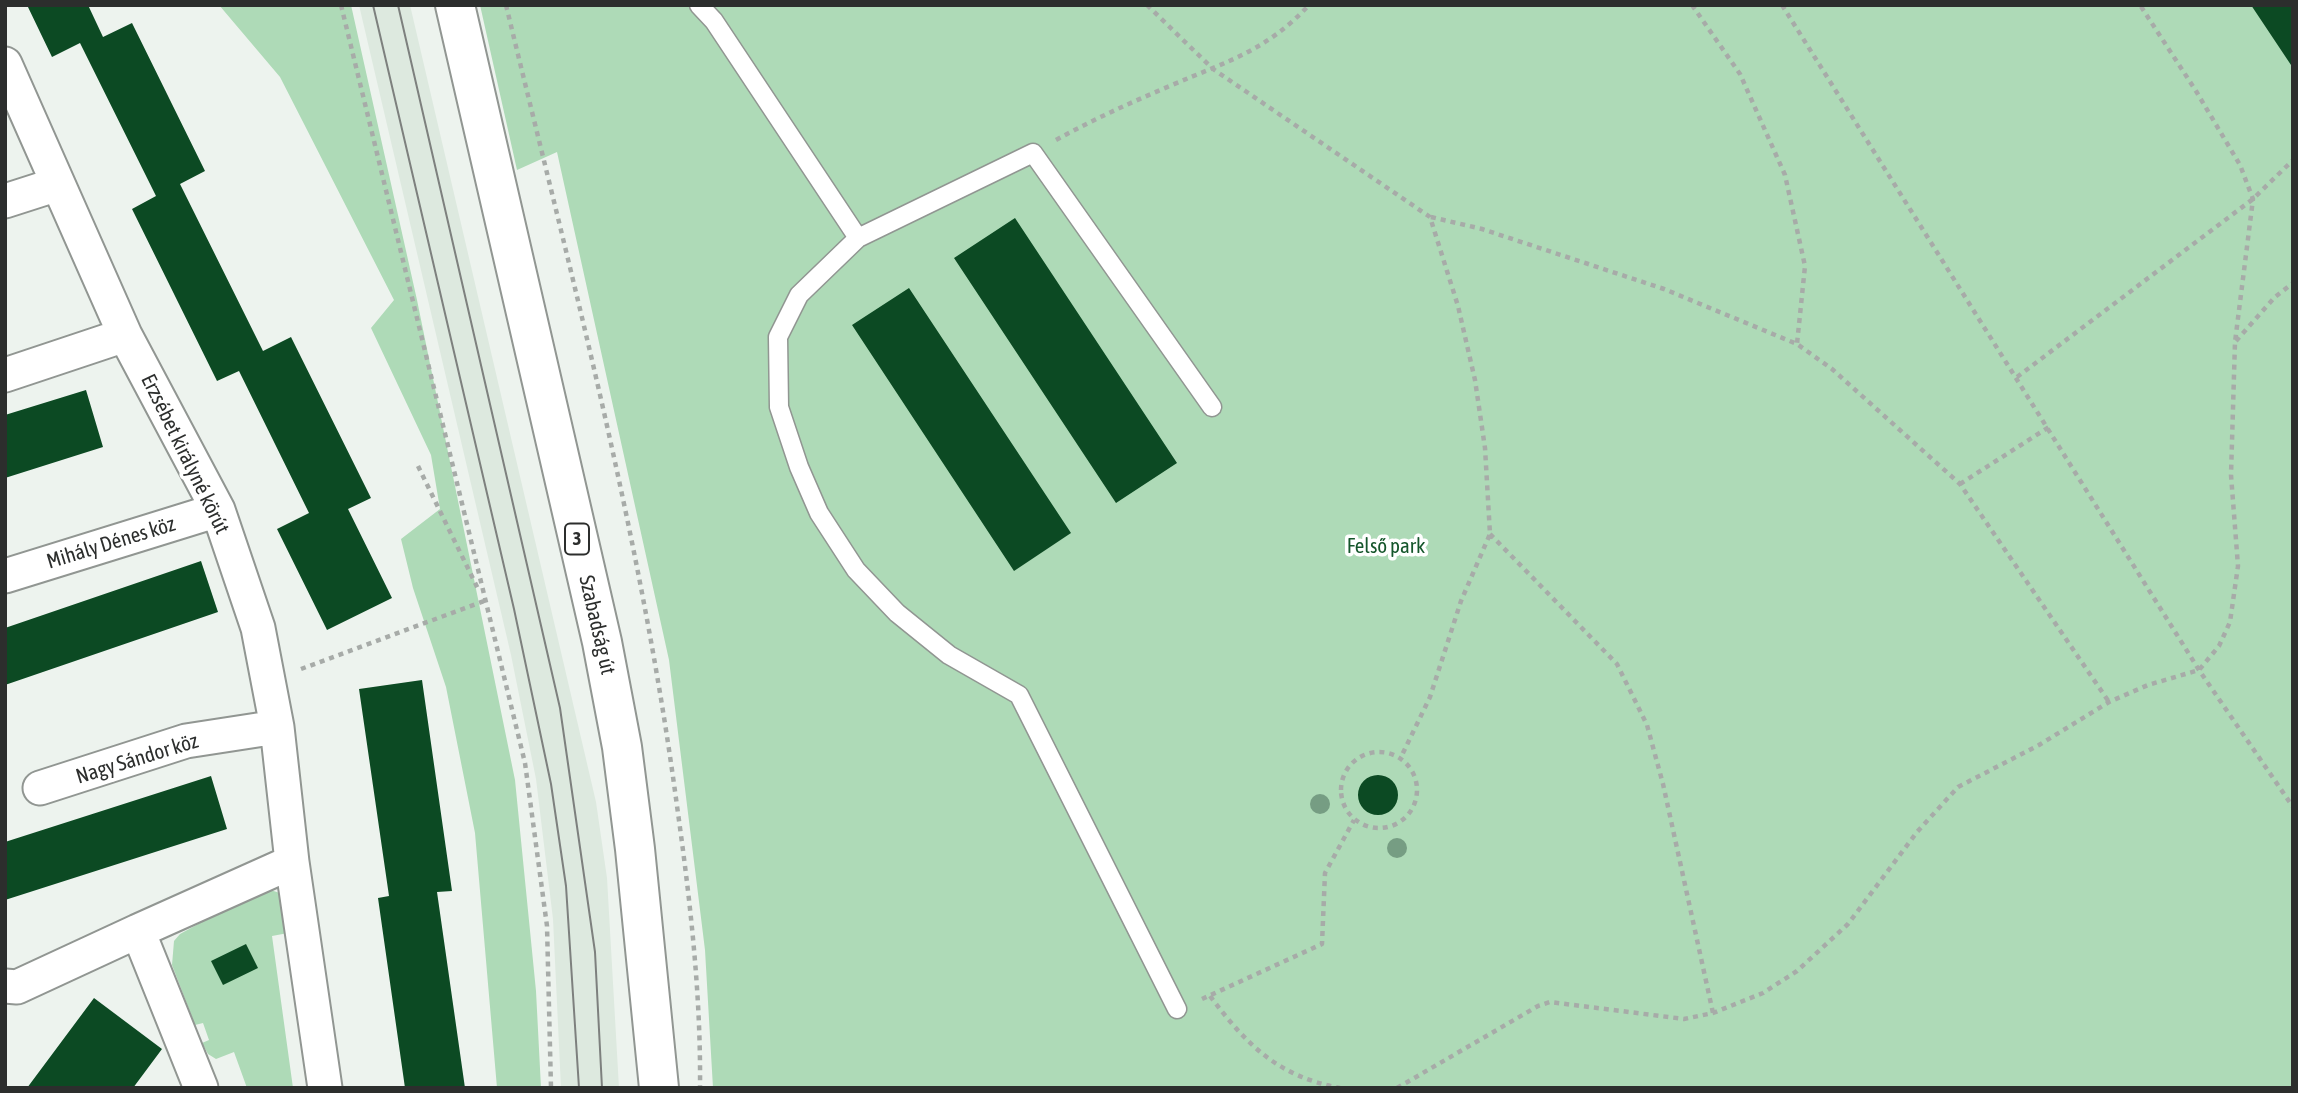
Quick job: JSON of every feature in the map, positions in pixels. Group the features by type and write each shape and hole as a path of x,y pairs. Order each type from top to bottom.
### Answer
{"main road":[{"name":"Szabadság út","path":"455,5 602,642 622,747 659,1088"}],"street":[{"name":"Erzsébet királyné körút","path":"5,64 125,335 218,510 258,628 277,727 292,862 324,1088"},
{"path":"5,201 58,184"},
{"path":"5,375 125,335"},
{"name":"Mihály Dénes köz","path":"5,576 218,510"},
{"name":"Nagy Sándor köz","path":"40,788 186,741 277,727"},
{"path":"5,986 17,987 292,862"},
{"path":"138,931 201,1088"}],"lane":[{"path":"699,5 714,21 858,238"},
{"path":"1177,1009 1019,695 949,655 897,613 856,570 819,513 799,467 779,407 778,337 799,295 858,238 1033,153 1212,407"}],"path":[{"path":"341,5 525,763 547,926 551,1088"},
{"path":"506,5 620,482 647,611 683,852 700,1088"},
{"path":"1147,5 1213,69 1430,217 1482,229 1664,289 1797,344 1832,369 1960,484 2109,702"},
{"path":"1033,153 1103,114 1262,47 1287,29 1309,5"},
{"path":"1692,5 1740,74 1785,175 1805,266 1797,344"},
{"path":"1782,5 2199,670 2293,807"},
{"path":"1397,1088 1538,1006 1550,1002 1684,1018 1713,1013 1763,993 1823,950 1848,924 1917,832 1958,787 2039,744 2109,702 2148,685 2199,670 2219,646 2230,622 2238,566 2231,475 2235,342 2253,199 2240,165 2140,5"},
{"path":"2017,377 2253,199 2293,160"},
{"path":"1401,757 1430,697 1461,601 1490,534 1485,448 1475,380 1458,306 1430,217"},
{"path":"2235,342 2274,297 2293,283"},
{"path":"1960,484 2049,427"},
{"path":"418,466 484,601"},
{"path":"1490,534 1617,664 1647,726 1663,784 1713,1013"},
{"path":"269,681 484,601"},
{"path":"1383,751 1401,757 1413,771 1418,788 1415,806 1404,820 1388,828 1370,828 1354,820 1342,804 1341,784 1348,766 1363,754 1383,751"},
{"path":"1177,1009 1322,944 1322,892 1325,873 1354,820"},
{"path":"1210,996 1237,1031 1289,1074 1340,1088"}],"shaded area":[{"path":"359,5 410,5 596,802 607,878 619,1088 561,1088 553,919 536,779 511,655"}],"green space":[{"path":"219,5 351,5 417,300 515,780 536,991 541,1088 497,1088 475,833 446,687 413,588 401,539 440,509 431,455 371,328 394,300 280,77"},
{"name":"Felső park","path":"480,5 2293,5 2293,1088 713,1088 705,950 669,660 557,152 517,170"},
{"path":"264,888 283,894 288,933 272,936 293,1088 247,1088 234,1052 216,1059 208,1054 202,1043 209,1040 203,1023 195,1025 172,965 174,941 180,934"}],"building":[{"path":"27,5 88,5 103,37 132,23 205,171 180,184 263,351 291,337 371,498 348,509 392,598 327,630 277,529 309,513 239,371 217,381 132,209 156,196 80,43 52,57"},
{"path":"2251,5 2293,5 2293,68"},
{"path":"1015,218 1177,463 1116,503 954,258"},
{"path":"909,288 1071,533 1014,571 852,325"},
{"path":"86,390 103,447 5,478 5,415"},
{"path":"201,561 218,612 5,685 5,628"},
{"path":"422,680 452,891 437,892 465,1088 405,1088 378,898 389,896 359,689"},
{"path":"1378,775 1386,776 1392,781 1397,787 1397,803 1392,809 1386,814 1378,815 1370,814 1364,809 1359,803 1358,795 1359,787 1364,781 1370,776"},
{"path":"211,776 227,829 5,900 5,842"},
{"path":"246,944 258,968 223,985 211,961"},
{"path":"94,998 162,1049 133,1088 27,1088"}],"tram line":[{"path":"373,5 514,609 551,784 566,886 579,1088"},
{"path":"398,5 560,708 595,952 602,1088"}]}
